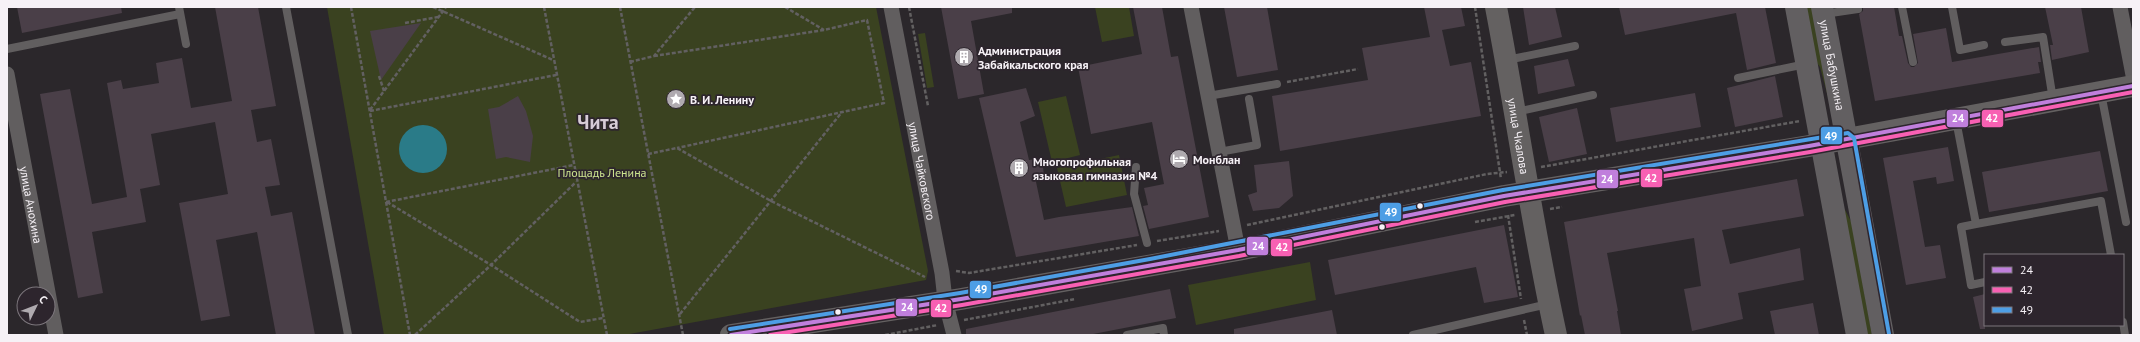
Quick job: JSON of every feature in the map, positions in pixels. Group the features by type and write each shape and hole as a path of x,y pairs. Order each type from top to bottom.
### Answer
{"main road":[{"name":"улица Чкалова","path":"1496,7 1516,112 1528,193 1556,335"},
{"name":"улица Бабушкина","path":"1796,7 1856,335"},
{"name":"улица Бабушкина","path":"1823,11 1848,139 1883,335"},
{"path":"732,335 1238,250 1504,196 1822,144 2133,86"}],"street":[{"name":"улица Чайковского","path":"890,7 954,335"},
{"path":"1191,7 1238,250"},
{"path":"2120,7 2133,75"},
{"name":"улица Анохина","path":"7,74 56,335"}],"lane":[{"path":"286,7 348,335"},
{"path":"1902,7 1913,62"},
{"path":"1952,7 1960,50 1984,45"},
{"path":"1823,11 1858,9"},
{"path":"7,49 180,10 186,44"},
{"path":"2005,42 2043,37 2054,101"},
{"path":"1506,60 1575,46"},
{"path":"1738,78 1807,64"},
{"path":"1208,96 1277,84"},
{"path":"2101,92 2126,222"},
{"path":"1516,112 1593,95"},
{"path":"1219,152 1258,145 1249,99"},
{"path":"1955,119 1976,224"},
{"path":"1136,167 1134,194 1147,243"},
{"path":"1984,282 1971,285 1961,226 2101,201 2111,254"},
{"path":"1413,335 1549,304"},
{"path":"1127,335 1163,328 1164,335"}],"path":[{"path":"351,7 410,335"},
{"path":"433,7 553,60"},
{"path":"370,111 446,7"},
{"path":"544,7 607,335"},
{"path":"620,7 683,335"},
{"path":"654,56 696,7"},
{"path":"785,7 824,30"},
{"path":"909,7 928,106"},
{"path":"1475,7 1527,335"},
{"path":"405,23 438,17"},
{"path":"630,62 654,56 824,30 867,20 884,103 648,154"},
{"path":"1277,84 1358,69"},
{"path":"370,111 556,75"},
{"path":"379,76 384,92"},
{"path":"680,314 842,111"},
{"path":"1243,226 1500,172 1524,170 1817,119"},
{"path":"677,148 771,201 925,276"},
{"path":"386,202 574,165"},
{"path":"415,335 491,265 577,181"},
{"path":"386,202 491,265 580,322 603,318"},
{"path":"954,271 969,273 1222,230"}],"green space":[{"name":"Площадь Ленина","path":"327,7 876,7 928,271 926,280 624,335 384,335"},
{"path":"1095,7 1129,7 1134,36 1102,42"},
{"path":"1804,7 1812,7 1832,112 1820,67 1813,58"},
{"path":"925,33 934,87 927,88 918,34"},
{"path":"1066,96 1080,155 1052,162 1038,102"},
{"path":"1119,155 1127,195 1066,207 1057,168"},
{"path":"1844,208 1852,223 1872,335 1866,335"},
{"path":"1310,262 1316,300 1196,325 1188,285"}],"water":[{"path":"423,125 432,127 440,132 445,140 447,149 445,158 440,166 432,171 423,173 414,171 406,166 401,158 399,149 401,140 406,132 414,127"}],"building":[{"path":"17,7 121,7 122,13 22,33"},
{"path":"215,7 258,7 276,106 251,110 257,142 271,139 280,185 265,187 271,216 292,212 315,335 276,335 257,232 216,240 230,316 201,321 179,203 228,194 215,122 151,134 160,185 140,189 146,222 92,232 103,293 78,298 40,94 70,89 92,204 127,197 107,83 121,80 123,89 159,83 156,63 182,58 191,108 232,101"},
{"name":"Администрация Забайкальского края","path":"941,7 1012,7 1012,13 971,21 984,94 958,99"},
{"name":"Монблан","path":"1133,7 1162,7 1171,57 1178,56 1209,217 1149,229 1143,206 1148,205 1144,188 1164,184 1152,122 1091,134 1078,67 1142,54"},
{"path":"1224,7 1267,7 1278,70 1237,77"},
{"path":"1424,7 1461,7 1465,26 1442,30 1450,66 1471,62 1481,116 1280,151 1272,96 1368,80 1362,48 1430,37"},
{"path":"1523,7 1555,7 1562,37 1529,45"},
{"path":"1619,7 1765,7 1776,63 1747,70 1736,13 1625,35"},
{"path":"1863,7 1894,7 1899,36 1902,36 1908,63 1911,67 1914,67 1918,63 1913,34 1946,28 1952,62 2039,47 2041,62 2038,62 2040,73 1875,101 1859,14 1863,11"},
{"path":"2045,7 2081,7 2089,52 2052,60 2050,45 2053,45"},
{"path":"421,23 381,80 370,31"},
{"path":"1568,59 1575,86 1538,94 1534,66"},
{"path":"1775,76 1783,117 1735,127 1727,88"},
{"name":"Многопрофильная языковая гимназия №4","path":"1026,88 1035,116 1020,122 1029,160 1042,158 1044,176 1035,177 1044,220 1132,207 1139,236 1016,257 979,98"},
{"path":"1695,93 1701,127 1616,142 1610,108"},
{"path":"518,96 526,111 533,136 530,162 506,157 496,159 488,109 499,107"},
{"path":"1577,108 1587,154 1549,162 1539,117"},
{"path":"1948,147 1954,181 1937,184 1936,177 1913,181 1925,247 1940,245 1946,278 1906,285 1883,158"},
{"path":"2100,151 2108,191 1989,212 1982,172"},
{"path":"1289,161 1293,196 1279,208 1253,211 1248,195 1257,192 1254,165"},
{"path":"1797,179 1804,216 1722,230 1730,264 1800,248 1804,280 1738,293 1743,319 1692,331 1684,289 1701,286 1694,238 1607,253 1621,335 1585,335 1581,315 1580,316 1564,222"},
{"path":"1504,225 1518,297 1484,303 1476,267 1335,295 1328,260"},
{"path":"1170,289 1176,318 1088,335 966,335 966,329"},
{"path":"1984,294 1985,329 1980,329 1973,297"},
{"path":"1813,303 1819,335 1775,335 1770,311"},
{"path":"1332,310 1337,335 1234,335 1234,329"}],"transit line":[{"name":"24","path":"731,335 961,299 1238,250 1504,196 1809,146 2133,86"},
{"name":"42","path":"770,335 962,305 1239,256 1505,202 1810,152 2133,92"},
{"name":"49","path":"730,329 960,293 1150,259 1503,190 1848,133 1854,138 1889,334"}],"place":[{"name":"Администрация Забайкальского края","path":"964,57"},
{"name":"В. И. Ленину","path":"676,99"},
{"name":"Монблан","path":"1179,159"},
{"name":"Многопрофильная языковая гимназия №4","path":"1019,168"}],"district":[{"name":"Чита","path":"598,122"}]}
